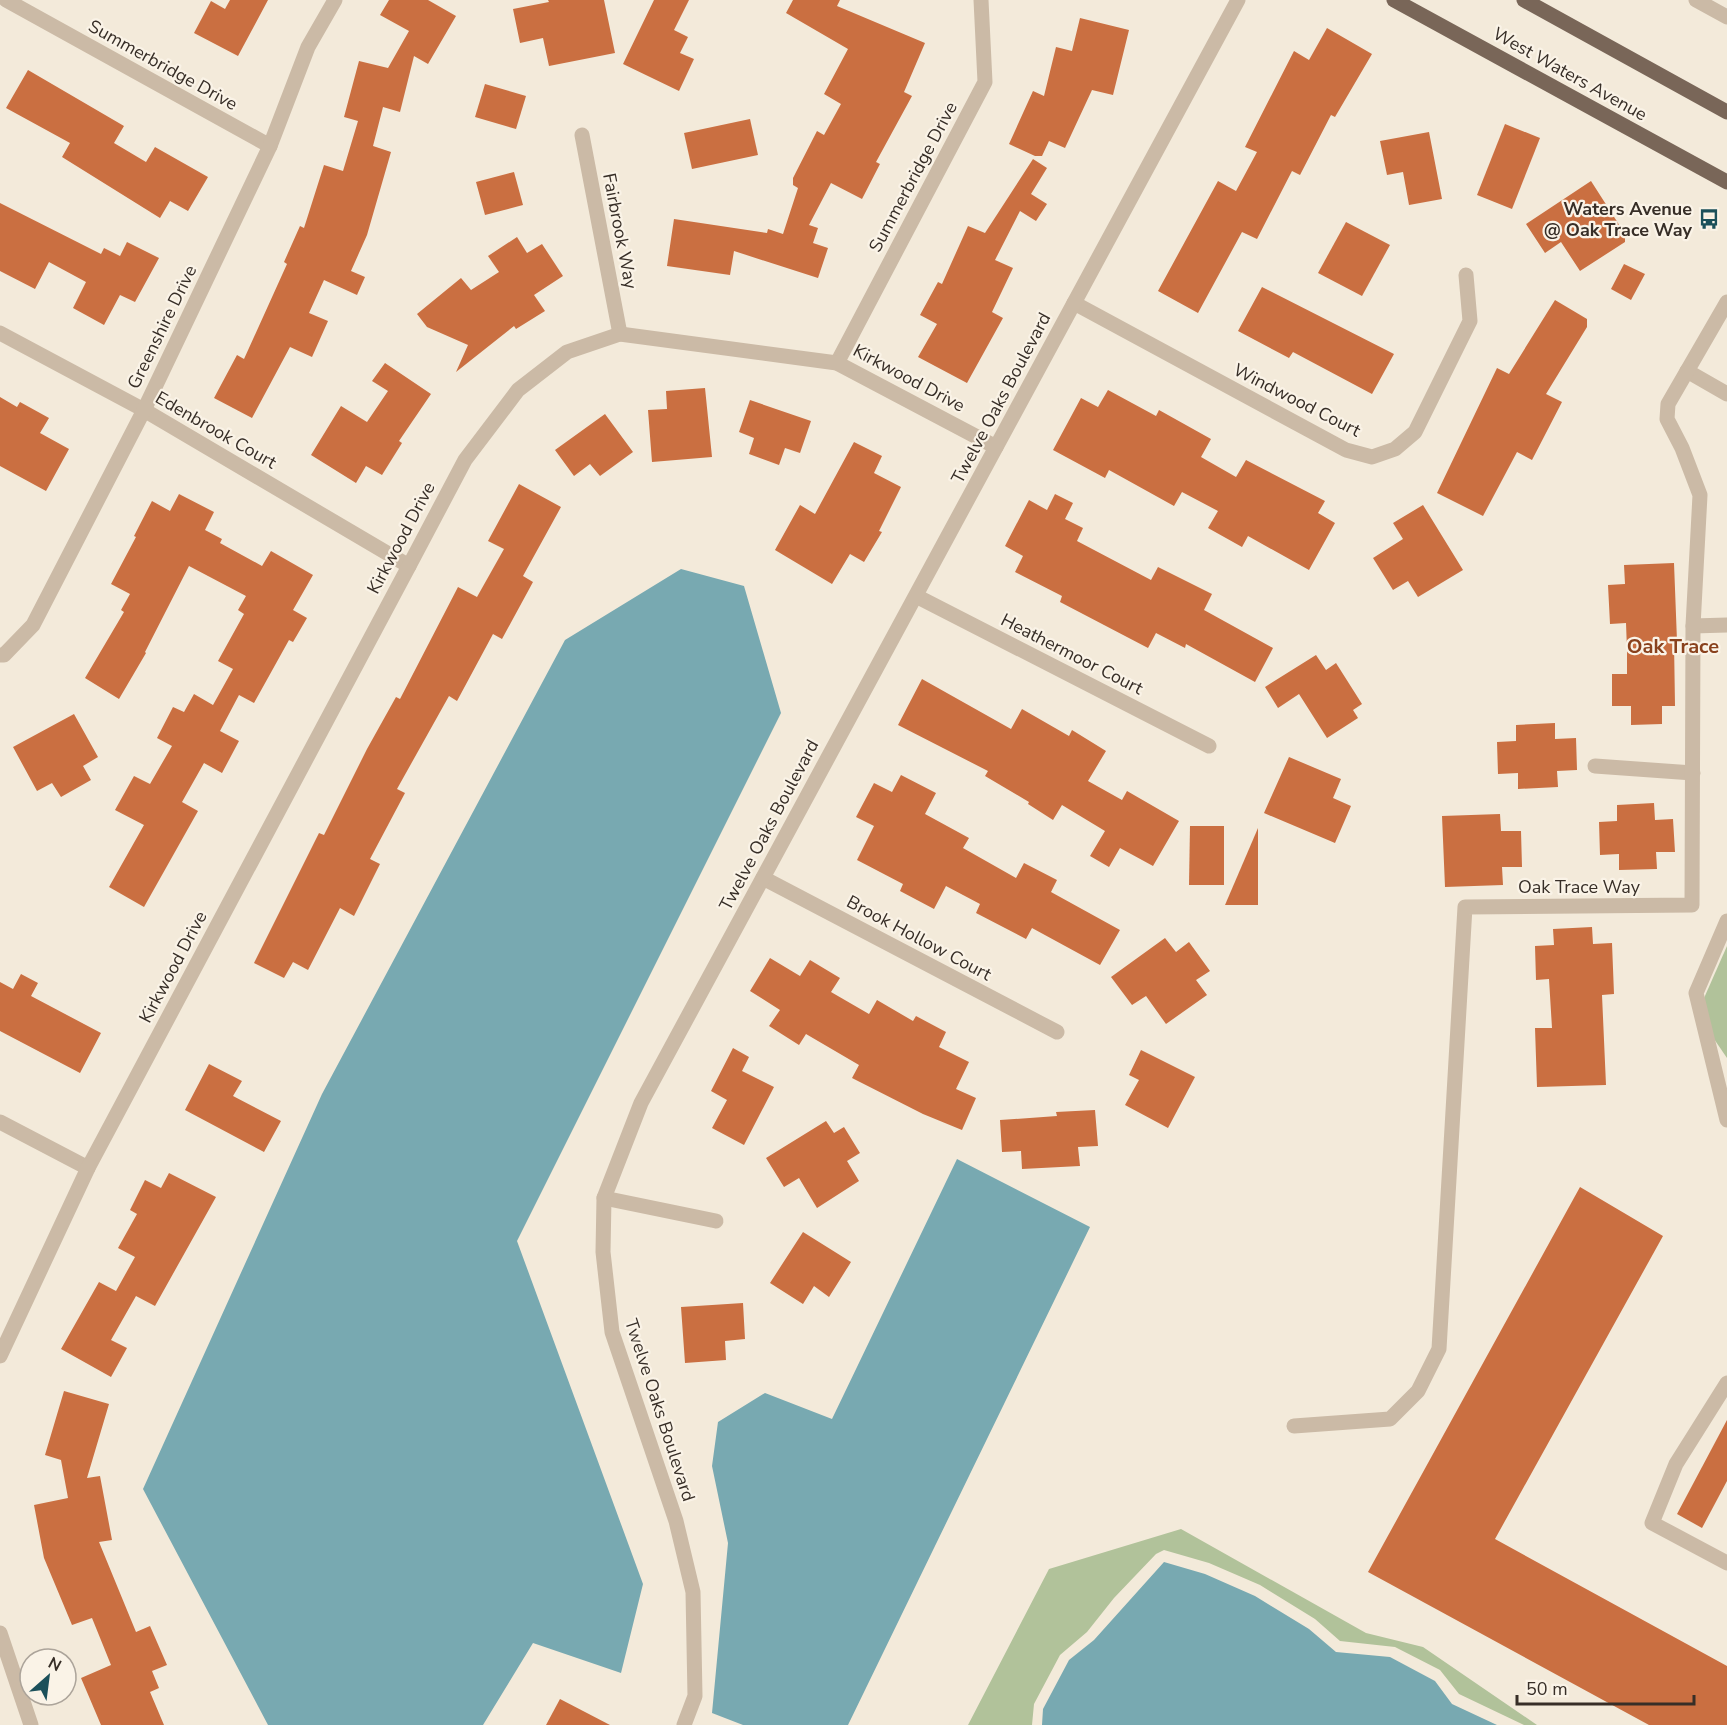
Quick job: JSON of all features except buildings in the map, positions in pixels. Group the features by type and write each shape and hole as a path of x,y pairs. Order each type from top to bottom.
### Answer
{"main road":[{"name":"West Waters Avenue","path":"1394,0 1727,182"},
{"path":"1524,0 1727,112"}],"street":[{"name":"Summerbridge Drive","path":"6,0 270,146"},
{"name":"Greenshire Drive","path":"0,654 4,655 33,625 144,410 270,146 308,47 334,0"},
{"name":"Summerbridge Drive","path":"837,363 985,82 981,0"},
{"name":"Twelve Oaks Boulevard","path":"684,1725 696,1696 693,1593 676,1521 612,1332 603,1252 604,1198 641,1104 1238,0"},
{"path":"1696,0 1727,17"},
{"name":"Fairbrook Way","path":"582,135 620,334"},
{"name":"Windwood Court","path":"1074,303 1346,450 1372,457 1395,449 1415,432 1470,321 1467,275"},
{"name":"Oak Trace Way","path":"1294,1426 1390,1419 1418,1391 1439,1348 1465,907 1692,905 1694,626 1700,495 1682,448 1667,418 1668,404 1727,302"},
{"name":"Edenbrook Court","path":"0,333 144,410 408,566"},
{"name":"Kirkwood Drive","path":"88,1168 465,460 518,390 567,352 620,334 837,363 996,447"},
{"path":"1687,371 1727,394"},
{"name":"Heathermoor Court","path":"916,596 1209,746"},
{"path":"1694,626 1727,625"},
{"path":"1595,766 1693,773"},
{"name":"Brook Hollow Court","path":"763,878 1057,1032"},
{"path":"1727,921 1696,993 1727,1120"},
{"path":"0,1122 88,1168 0,1356"},
{"path":"604,1198 716,1221"},
{"path":"1727,1383 1676,1464 1652,1522 1727,1563"},
{"path":"0,1633 31,1725"}],"green space":[{"path":"1727,946 1727,1058 1697,1014"},
{"path":"1181,1529 1366,1633 1423,1647 1537,1725 1524,1725 1459,1694 1440,1670 1395,1647 1340,1641 1315,1619 1260,1585 1209,1563 1164,1550 1156,1554 1114,1598 1087,1632 1060,1655 1034,1704 1032,1725 968,1725 1049,1569"}],"water":[{"path":"681,569 744,586 781,713 517,1241 643,1584 621,1673 533,1643 483,1725 268,1725 143,1489 322,1094 565,640"},
{"path":"957,1159 1090,1227 848,1725 743,1725 712,1713 728,1543 712,1466 718,1422 765,1393 832,1419"},
{"path":"1164,1562 1205,1574 1255,1596 1309,1629 1336,1652 1390,1657 1435,1681 1452,1704 1497,1725 1042,1725 1043,1709 1069,1660 1094,1640"}],"place":[{"name":"Waters Avenue @ Oak Trace Way","path":"1709,219"}],"district":[{"name":"Oak Trace","path":"1673,646"}]}
